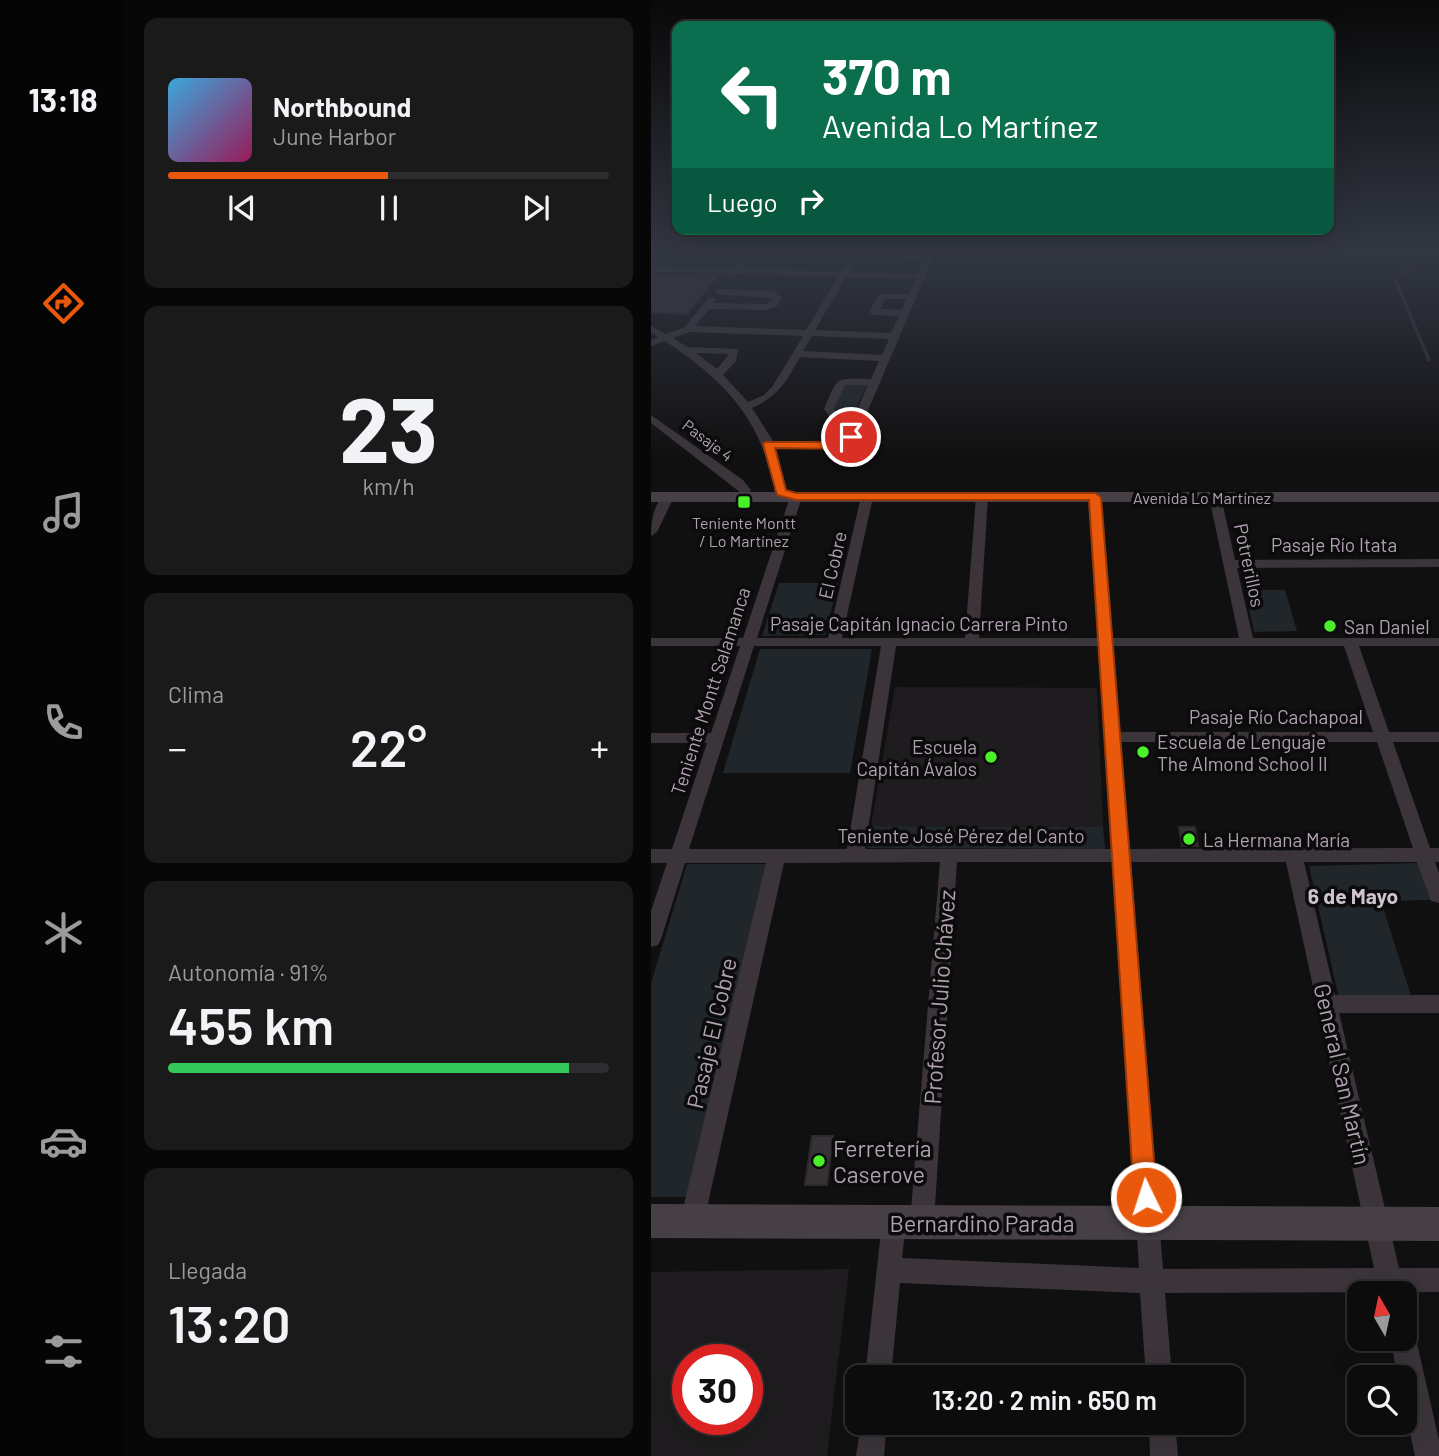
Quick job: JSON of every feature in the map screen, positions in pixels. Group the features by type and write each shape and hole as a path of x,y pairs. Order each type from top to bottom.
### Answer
{"main road":[{"name":"Avenida Lo Martínez","path":"651,490 745,490 867,497 1439,497"},
{"name":"Avenida Lo Martínez","path":"660,497 788,494"},
{"name":"Bernardino Parada","path":"651,1221 1439,1224"}],"street":[{"path":"688,329 695,321"},
{"path":"747,406 760,402 774,391 816,321"},
{"path":"769,444 846,444 902,321"},
{"path":"651,329 687,350 718,374 747,406 769,444 788,494"},
{"path":"651,343 688,329 895,336"},
{"path":"687,350 735,351 731,361 718,374"},
{"path":"796,354 885,358"},
{"path":"851,437 829,409 841,382 875,382"},
{"name":"Pasaje 4","path":"651,418 745,490"},
{"path":"651,433 673,433"},
{"name":"Teniente Montt Salamanca","path":"651,939 749,642 788,494"},
{"path":"651,532 660,497"},
{"name":"El Cobre","path":"834,642 867,497"},
{"path":"972,642 982,497"},
{"path":"1095,497 1158,1365"},
{"name":"Potrerillos","path":"1215,497 1247,642"},
{"name":"Pasaje Río Itata","path":"1230,564 1439,564"},
{"name":"Pasaje Capitán Ignacio Carrera Pinto","path":"651,642 1439,642"},
{"path":"855,856 889,642"},
{"path":"1350,642 1383,737 1431,855 1438,896"},
{"name":"Pasaje Río Cachapoal","path":"1112,737 1439,737"},
{"path":"651,738 717,738"},
{"name":"General San Martín","path":"1293,855 1390,1281"},
{"name":"Teniente José Pérez del Canto","path":"651,856 1431,855"},
{"name":"Pasaje El Cobre","path":"692,1222 777,856"},
{"name":"Profesor Julio Chávez","path":"879,1365 889,1270 908,1222 949,856"},
{"path":"1327,1004 1439,1004"},
{"path":"889,1270 1347,1286"},
{"path":"1417,1283 1439,1280"},
{"path":"1406,1351 1429,1456"},
{"path":"870,1456 873,1435"},
{"path":"1163,1435 1164,1456"}],"shaded area":[{"path":"843,384 867,385 848,426 834,409"},
{"path":"779,583 838,583 825,635 762,636"},
{"path":"1245,590 1285,590 1297,631 1254,632"},
{"path":"760,649 872,649 850,773 723,773"},
{"name":"Escuela Capitán Ávalos","path":"895,687 1097,688 1103,827 871,826"},
{"path":"871,826 1103,827 1105,849 868,848 864,845"},
{"path":"1419,863 1433,900 1381,901 1411,996 1339,998 1309,866"},
{"path":"687,864 770,864 689,1197 651,1197 651,983"},
{"path":"849,1269 827,1456 651,1456 651,1272"}],"building":[{"name":"La Hermana María","path":"1179,827 1195,827 1198,846 1182,846"},
{"name":"Ferretería Caserove","path":"812,1136 833,1136 827,1185 805,1185"}],"waterway":[{"path":"1413,321 1429,360"}],"place":[{"name":"Teniente Montt / Lo Martínez","path":"744,502"},
{"name":"San Daniel","path":"1330,626"},
{"name":"Escuela de Lenguaje The Almond School II","path":"1143,752"},
{"name":"Escuela Capitán Ávalos","path":"991,757"},
{"name":"La Hermana María","path":"1189,839"},
{"name":"Ferretería Caserove","path":"819,1161"}],"district":[{"name":"6 de Mayo","path":"1353,895"}],"route":[{"path":"851,437 846,444 840,446 769,444 781,492 796,496 1095,497 1146,1197"}]}
